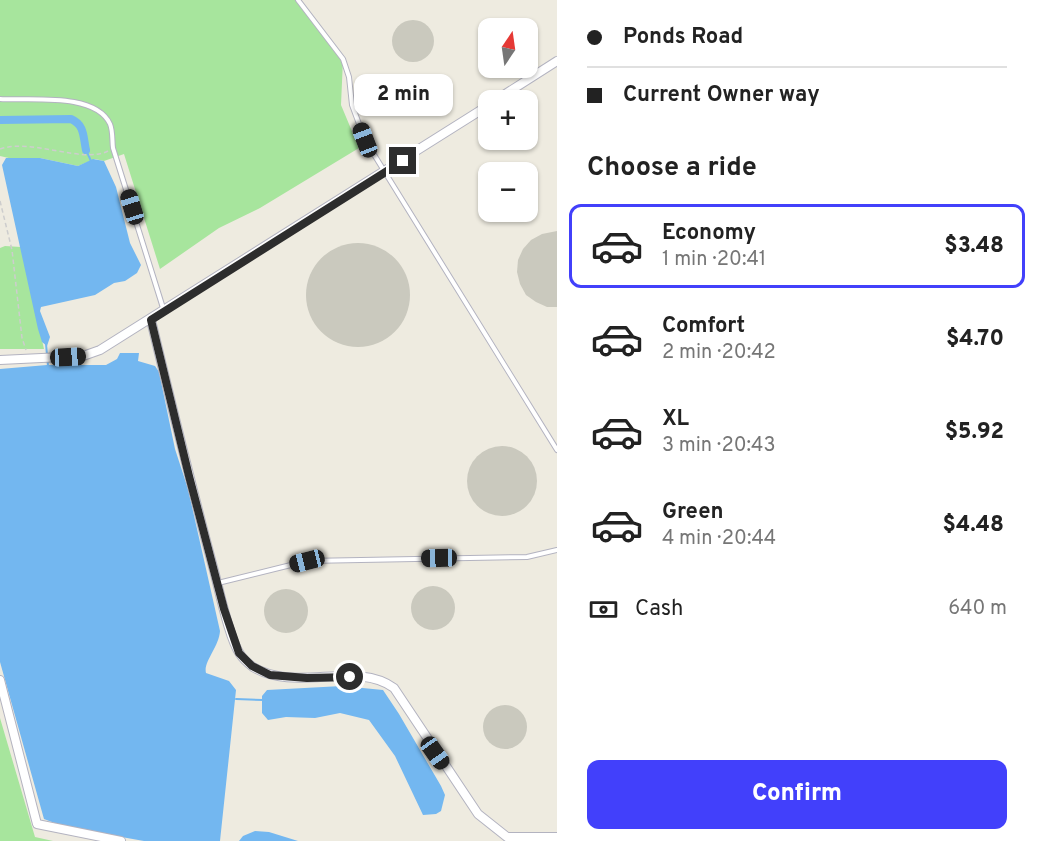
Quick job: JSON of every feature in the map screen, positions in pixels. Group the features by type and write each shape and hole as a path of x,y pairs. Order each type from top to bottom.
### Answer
{"street":[{"path":"512,90 557,61"},
{"path":"0,360 83,356 100,350 165,312 478,112"},
{"path":"151,320 189,476 239,653 252,666 270,675 307,678 372,676 385,681 394,688 478,814 507,837 557,837"},
{"path":"0,680 37,824 121,841"}],"lane":[{"path":"298,0 343,59 349,77 352,105 365,140 557,450"},
{"path":"0,99 73,101 97,110 110,124 114,148 165,312"},
{"path":"218,584 307,561 527,557 557,550"}],"path":[{"path":"0,149 16,145 95,154 105,153 114,148"},
{"path":"0,201 12,250 22,339 28,359"}],"green space":[{"path":"0,0 296,0 343,59 341,105 359,148 260,208 219,228 160,269 124,154 104,161 95,159 78,166 40,158 13,159 0,156"},
{"path":"21,247 44,349 0,349 0,248"},
{"path":"0,718 35,837 53,841 0,841"}],"water":[{"path":"6,158 40,158 78,166 93,159 104,161 116,187 130,243 141,265 137,273 125,281 114,283 95,295 41,307 40,311 50,337 47,346 42,342 38,329 2,165"},
{"path":"120,353 139,353 138,361 155,366 159,372 175,449 188,489 220,631 207,664 206,673 229,681 236,690 220,841 144,841 65,827 44,819 0,662 0,369 47,365 106,365 117,359"},
{"path":"342,686 383,690 441,786 445,795 441,811 436,814 423,815 395,756 369,720 340,713 315,718 286,717 268,720 262,713 262,696 267,690"},
{"path":"255,831 269,832 298,841 239,841 243,836"}],"building":[{"path":"413,20 421,21 428,26 433,33 433,49 428,56 421,61 413,62 405,61 398,56 393,49 392,41 393,33 398,26 405,21"},
{"path":"557,231 557,307 547,307 526,295 517,272 518,260 523,249 531,240 542,234"},
{"path":"358,243 378,247 395,258 406,275 410,295 406,315 395,332 378,343 358,347 338,343 321,332 310,315 306,295 310,275 321,258 338,247"},
{"path":"509,446 522,452 531,461 535,467 537,481 535,495 527,506 516,514 495,516 477,506 469,495 467,474 477,456 488,448"},
{"path":"433,586 448,593 455,608 448,623 433,630 418,623 411,608 418,593"},
{"path":"286,589 301,596 308,611 301,626 286,633 271,626 264,611 271,596"},
{"path":"505,705 520,712 527,727 520,742 505,749 490,742 483,727 490,712"}],"waterway":[{"path":"0,120 71,119 81,128 86,150"},
{"path":"86,150 91,161"},
{"path":"46,344 48,366"},
{"path":"236,699 263,700"}],"route":[{"path":"350,677 307,678 270,675 252,666 239,653 224,609 151,320 403,161"}]}
